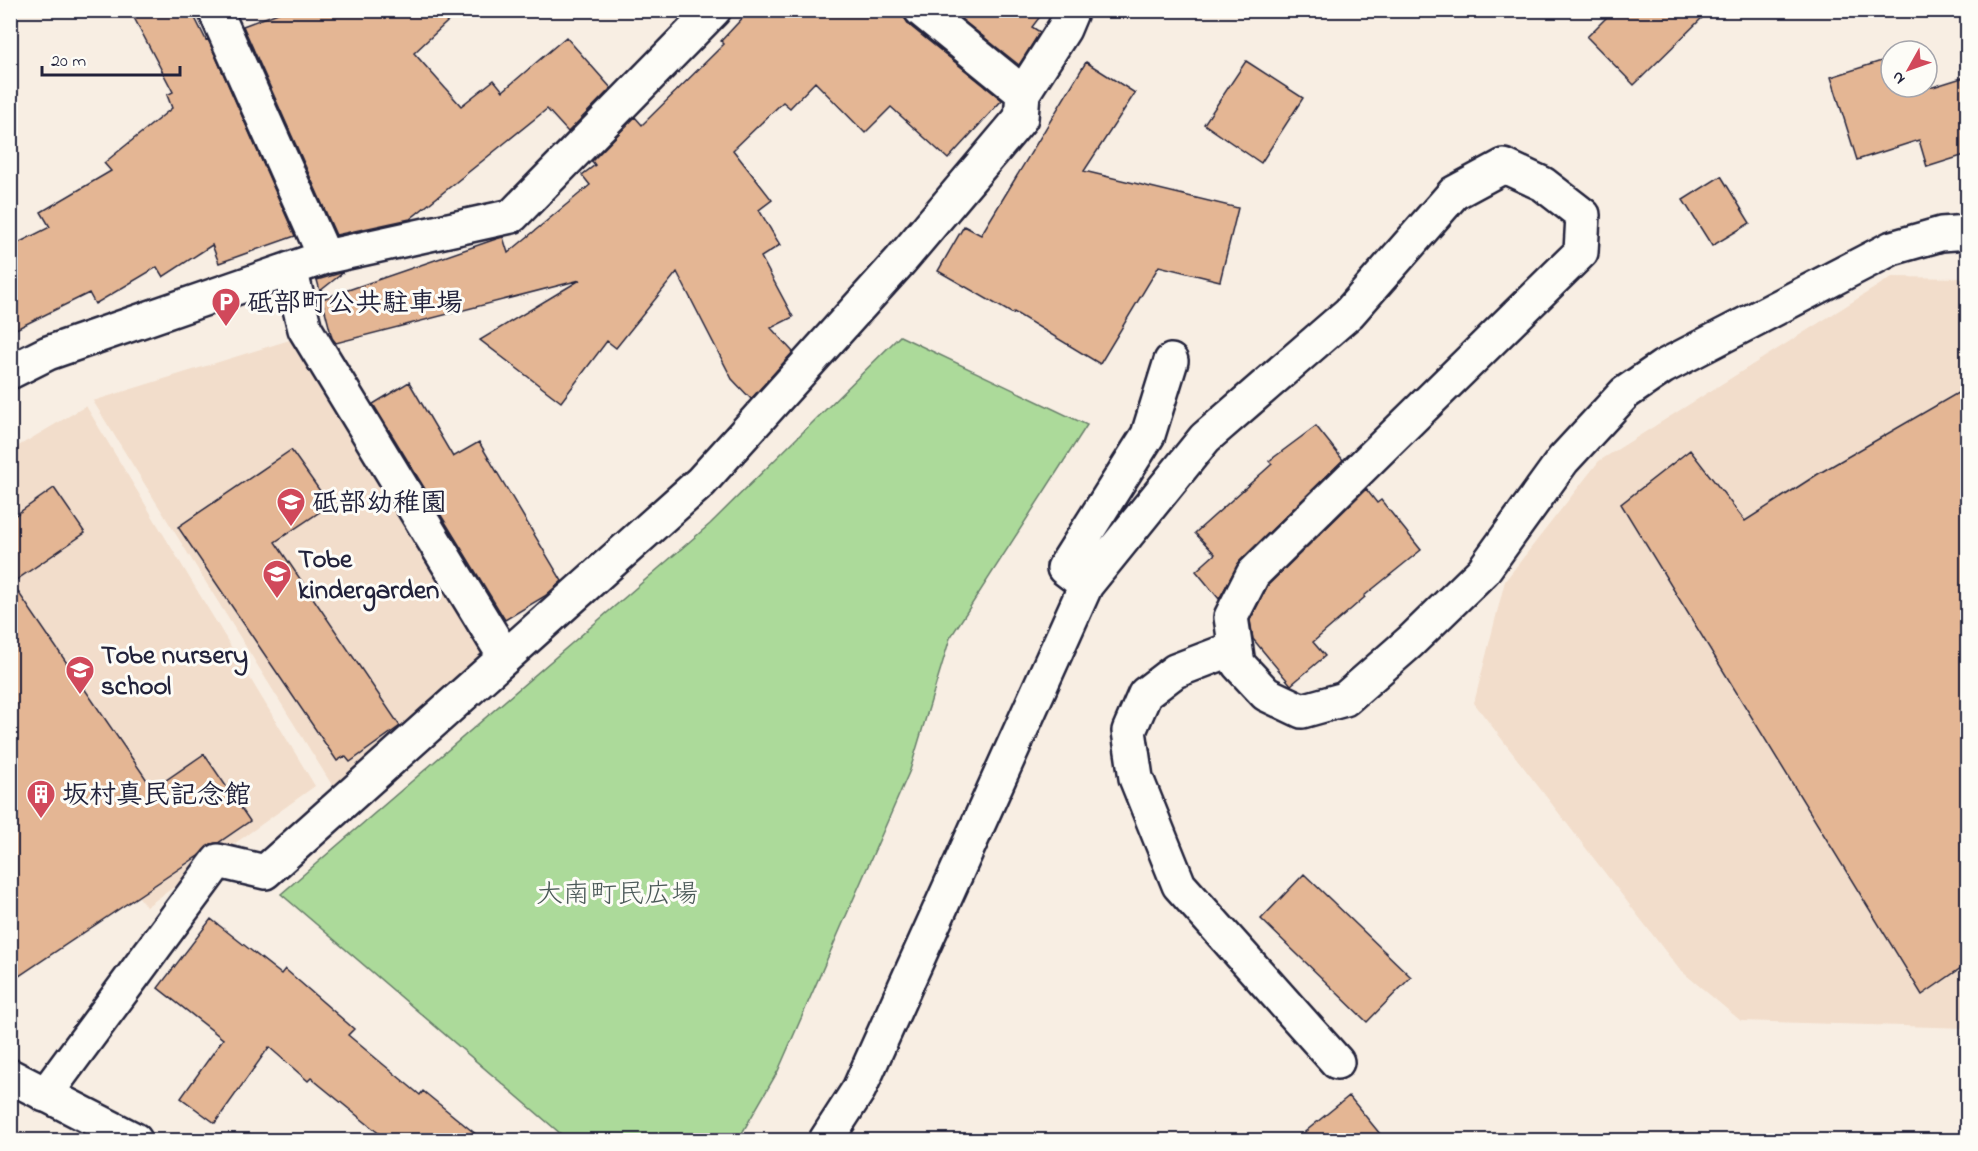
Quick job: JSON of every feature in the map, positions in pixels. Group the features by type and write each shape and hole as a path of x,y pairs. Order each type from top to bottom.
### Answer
{"street":[{"path":"215,10 325,257"},
{"path":"10,372 48,353 325,257 512,216 714,10"},
{"path":"921,10 1023,93"},
{"path":"45,1095 218,861 266,872 700,482 901,260 1013,127 1020,118 1023,93 1064,29 1072,10"},
{"path":"826,1140 859,1089 1086,585 1205,438 1349,313 1454,193 1504,166 1543,184 1583,215 1581,252 1253,574 1231,617 1238,664 1266,694 1302,711 1345,699 1410,642 1483,571 1563,460 1626,393 1663,367 1892,248 1941,234 1968,232"},
{"path":"290,269 305,329 505,657"},
{"path":"1086,585 1064,568 1148,435 1171,361"},
{"path":"1235,648 1175,671 1145,694 1129,731 1136,778 1179,885 1337,1062"},
{"path":"10,1077 135,1140"}],"shaded area":[{"path":"1892,277 1967,278 1967,1028 1741,1021 1679,969 1474,703 1505,581 1599,461"},
{"name":"砥部幼稚園","path":"293,339 488,656 337,793 93,401"},
{"path":"86,406 315,786 146,907 11,715 10,451"}],"green space":[{"name":"大南町民広場","path":"900,336 1087,425 950,638 910,770 778,1071 741,1135 729,1140 568,1140 281,894 710,524"}],"building":[{"path":"130,10 191,10 206,40 208,39 295,236 219,263 212,245 163,277 157,267 95,304 89,293 10,332 10,247 50,227 41,212 111,171 104,163 172,108 167,95 173,92"},
{"path":"286,10 460,10 414,53 461,106 494,80 503,91 566,37 611,88 568,132 547,109 410,219 336,235 243,26"},
{"path":"750,10 903,10 909,25 1002,100 948,159 891,107 865,133 815,82 790,108 783,102 733,150 772,200 759,210 780,245 761,257 793,317 771,328 793,352 751,399 732,379 677,272 616,348 607,341 561,402 480,340 580,280 336,343 332,338 322,299 503,237 508,253 590,185 582,175 595,165 592,161 635,117 642,125 724,44 721,41"},
{"path":"966,10 1045,10 1032,27 1040,32 1019,65 960,18"},
{"path":"1614,10 1710,10 1634,85 1587,37"},
{"path":"1246,61 1303,98 1261,163 1204,124"},
{"path":"1086,62 1135,93 1084,171 1238,208 1220,281 1159,266 1100,364 1014,312 1013,314 938,271 964,226 981,235"},
{"path":"1879,62 1879,99 1939,99 1939,85 1968,76 1968,154 1927,167 1919,140 1857,160 1831,77"},
{"path":"1721,176 1750,223 1712,246 1683,200"},
{"path":"344,272 320,291 317,280"},
{"path":"409,382 453,457 479,442 562,581 545,596 505,620 373,404"},
{"path":"1968,387 1968,963 1922,995 1621,504 1690,450 1745,521 1818,474"},
{"path":"1316,426 1343,460 1240,561 1219,599 1196,571 1215,554 1195,533 1272,464 1269,461"},
{"name":"砥部幼稚園","path":"291,450 330,505 275,542 400,726 350,762 345,756 337,761 178,527"},
{"path":"54,488 85,533 12,583 153,789 204,754 250,821 218,843 211,844 198,856 10,982 10,519"},
{"path":"1366,489 1377,503 1381,500 1421,550 1364,596 1313,642 1325,656 1291,685 1253,639 1250,620 1268,585"},
{"path":"1304,874 1411,977 1367,1022 1261,919"},
{"path":"211,919 281,974 285,969 354,1029 348,1035 420,1095 423,1091 483,1140 387,1140 311,1078 308,1081 269,1047 215,1123 181,1098 223,1039 158,988"},
{"path":"1349,1096 1385,1140 1295,1140"}],"place":[{"name":"砥部町公共駐車場","path":"226,328"},
{"name":"砥部幼稚園","path":"291,528"},
{"name":"Tobe kindergarden","path":"277,600"},
{"name":"Tobe nursery school","path":"80,696"},
{"name":"坂村真民記念館","path":"41,820"}]}
